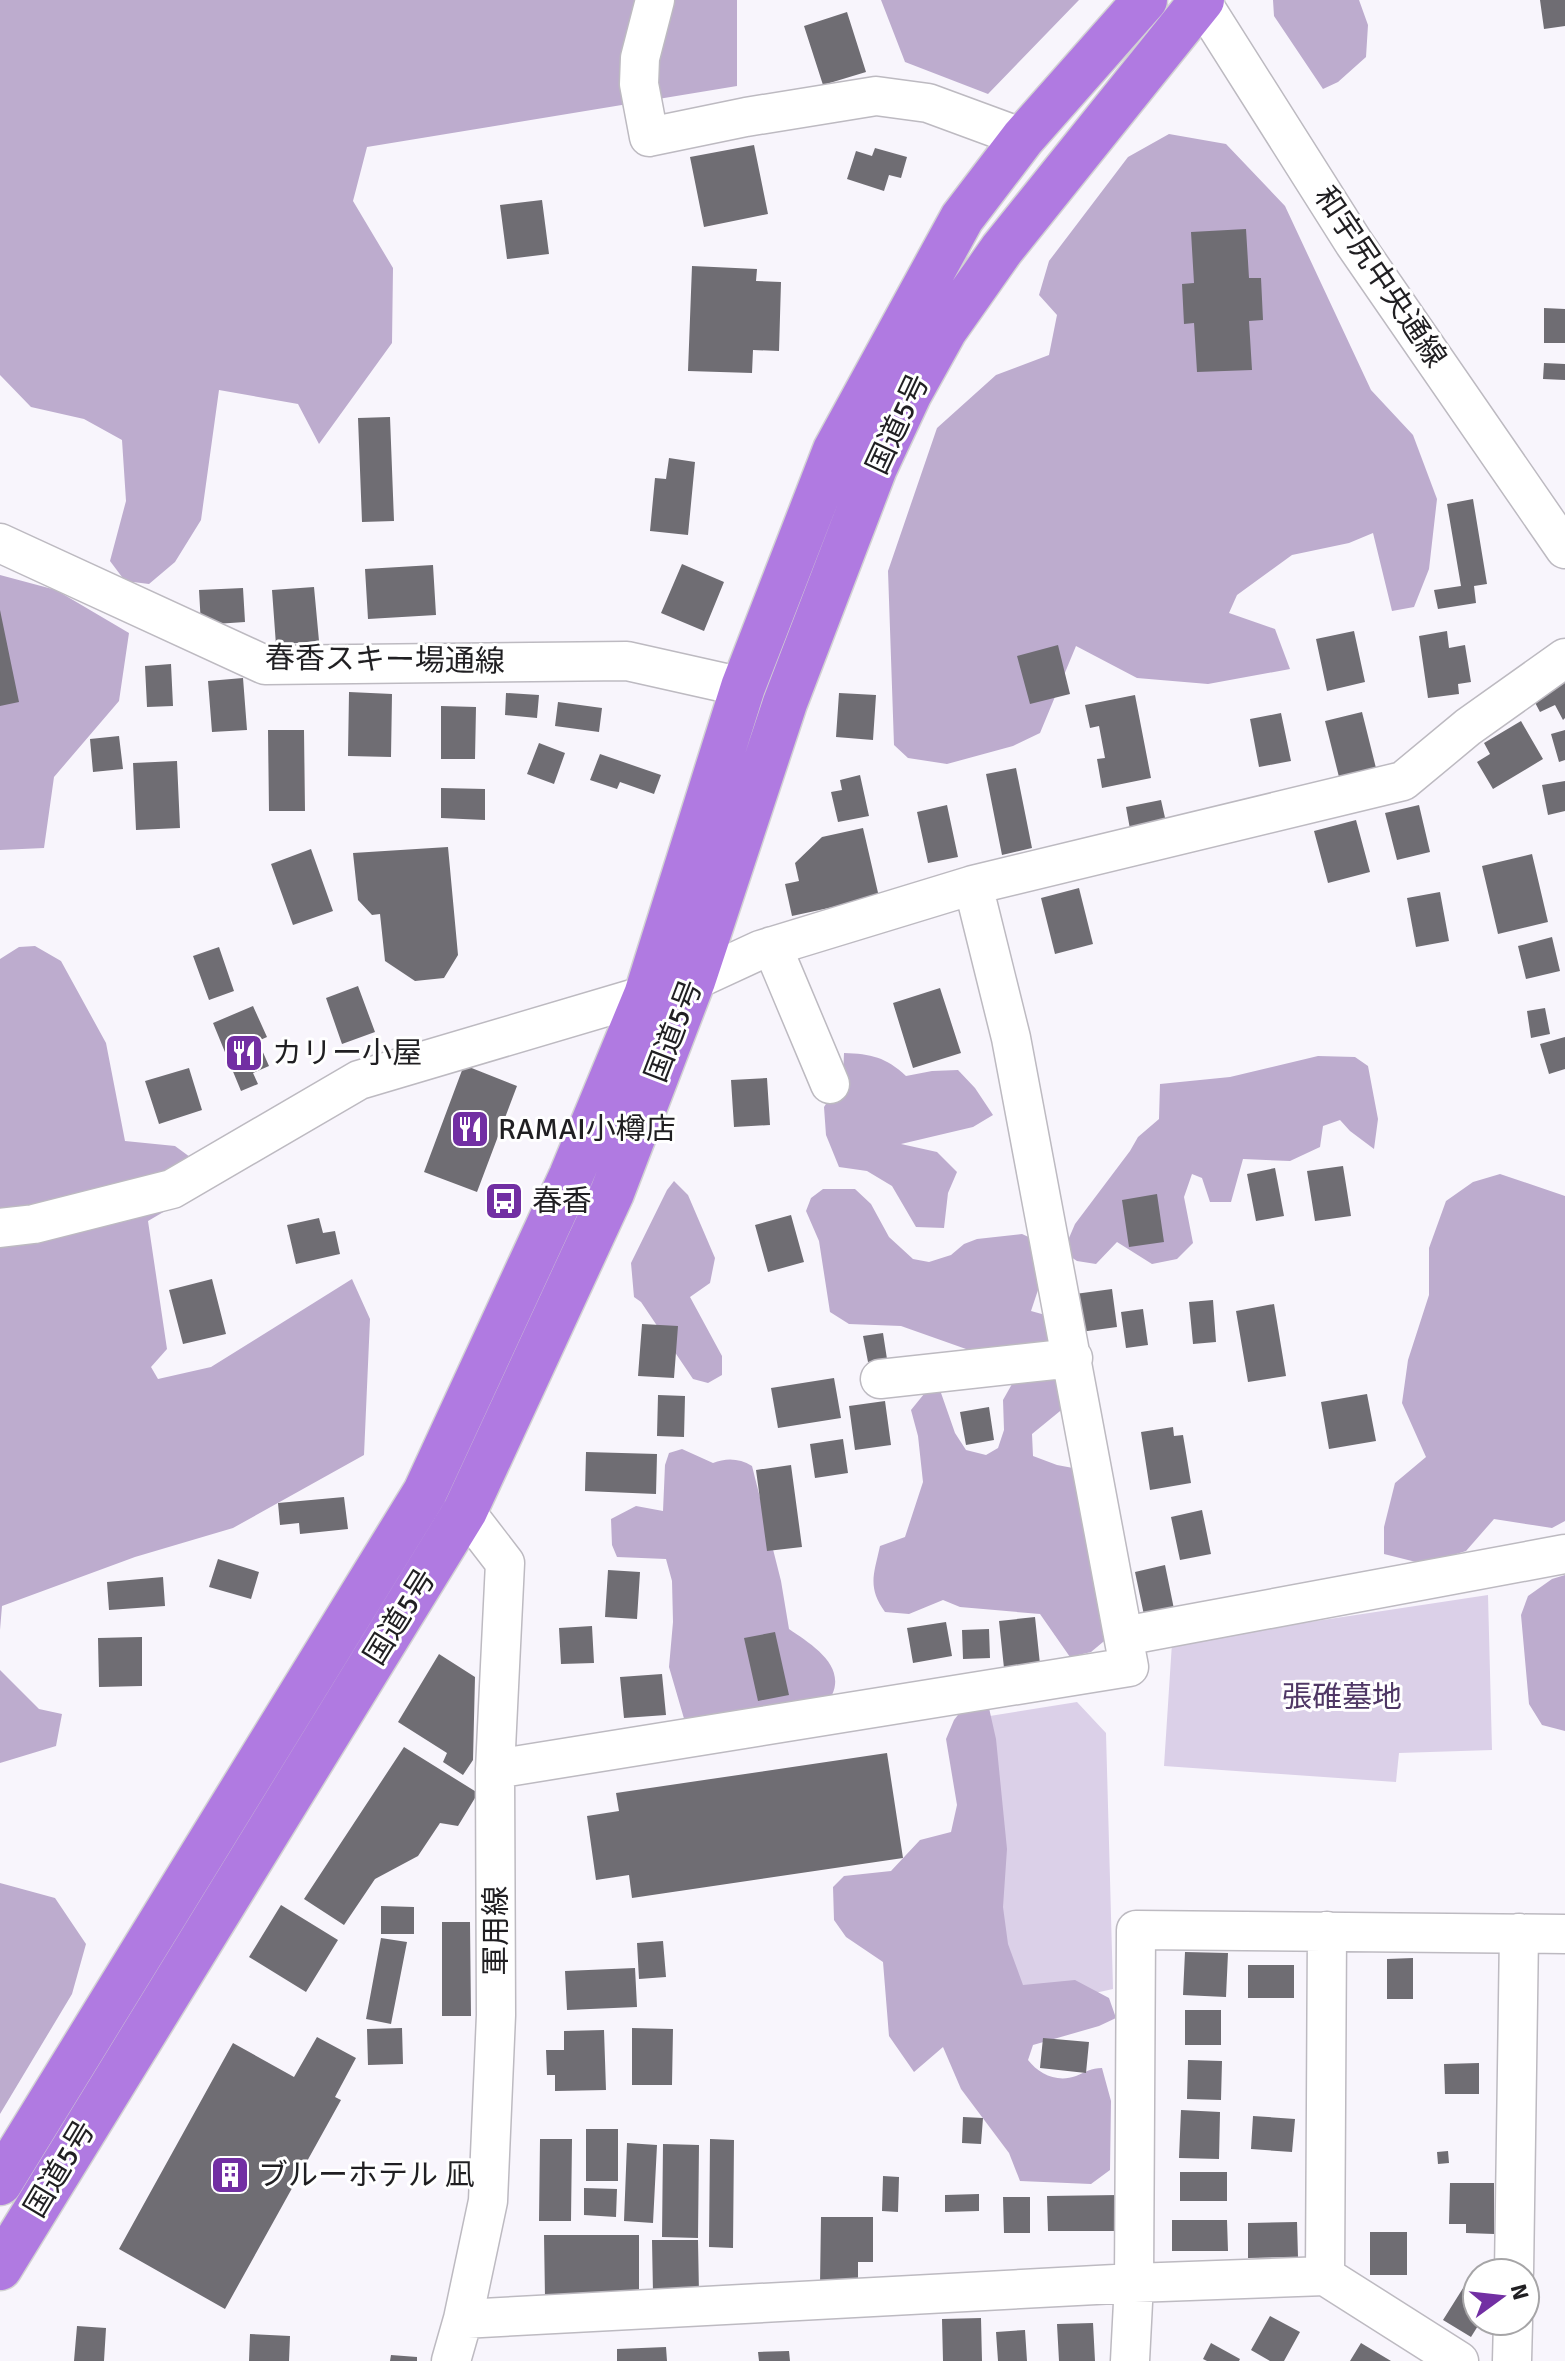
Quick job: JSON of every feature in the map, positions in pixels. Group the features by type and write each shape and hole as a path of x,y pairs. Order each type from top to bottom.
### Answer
{"highway":[{"name":"国道5号","path":"0,2183 425,1492 571,1176 646,995 743,687 835,450 962,218 1023,138 1145,0"},
{"name":"国道5号","path":"0,2268 465,1511 612,1193 693,981 785,703 875,468 910,393 945,330 1002,249 1202,1"}],"street":[{"path":"655,0 640,58 639,84 649,137 746,117 876,96 928,103 1023,138"},
{"name":"和宇尻中央通線","path":"1202,1 1354,243 1565,549"},
{"name":"春香スキー場通線","path":"0,543 265,665 627,661 743,687"},
{"path":"693,981 772,946 973,885 1403,781 1468,727 1565,658"},
{"path":"495,1769 1129,1667 1011,1038 973,885"},
{"path":"772,946 830,1084"},
{"path":"0,1228 34,1224 172,1189 359,1080 646,995"},
{"path":"880,1379 1073,1358"},
{"name":"軍用線","path":"451,2361 488,2201 496,2015 495,1769 505,1563 465,1511"},
{"path":"1124,1636 1565,1554"},
{"path":"1130,2361 1134,2283 1136,1930 1565,1934"},
{"path":"1325,2276 1327,1931"},
{"path":"1514,2257 1519,1933"},
{"path":"463,2319 1134,2283 1325,2276 1459,2361"},
{"path":"1512,2361 1513,2337"}],"green space":[{"name":"張碓墓地","path":"1488,1595 1492,1750 1399,1753 1396,1782 1164,1766 1172,1643"},
{"path":"1077,1702 1106,1733 1113,1989 996,2015 971,1719"}],"shaded area":[{"path":"0,0 737,0 737,86 367,147 353,201 393,268 392,343 319,444 298,404 219,390 201,520 175,562 149,584 125,581 110,561 126,501 122,440 84,419 31,407 0,375"},
{"path":"881,0 1079,0 988,94 905,62"},
{"path":"1273,0 1359,0 1368,25 1366,57 1338,82 1323,89 1274,16"},
{"path":"1169,134 1226,144 1285,206 1371,390 1413,435 1437,499 1429,569 1414,607 1392,611 1373,533 1349,543 1292,555 1237,595 1229,613 1275,629 1290,669 1208,684 1137,678 1076,646 1040,733 1013,746 947,764 908,758 894,745 888,571 937,428 996,375 1049,355 1057,315 1039,295 1049,261 1128,157"},
{"path":"0,575 56,590 129,633 119,701 54,777 44,848 0,850"},
{"path":"35,946 61,961 106,1043 125,1141 175,1146 220,1179 148,1221 167,1349 151,1367 158,1379 211,1367 352,1279 370,1319 364,1455 233,1528 135,1557 2,1606 0,1630 0,959 19,947"},
{"path":"844,1053 878,1058 906,1076 958,1070 993,1115 973,1127 901,1144 937,1152 957,1172 948,1193 944,1228 916,1227 892,1186 867,1171 839,1167 826,1135 824,1107 843,1078"},
{"path":"1318,1056 1355,1057 1368,1066 1378,1119 1374,1149 1340,1120 1323,1126 1320,1147 1290,1161 1243,1159 1231,1202 1210,1202 1202,1178 1192,1174 1184,1197 1193,1243 1177,1259 1152,1264 1117,1242 1096,1264 1077,1261 1068,1255 1069,1238 1075,1224 1138,1137 1159,1119 1160,1084 1230,1077"},
{"path":"1500,1174 1565,1196 1565,1521 1552,1528 1494,1519 1466,1551 1424,1564 1384,1554 1384,1527 1395,1483 1426,1457 1402,1403 1408,1360 1429,1295 1429,1248 1446,1201 1473,1182"},
{"path":"674,1181 688,1195 715,1258 710,1283 690,1297 722,1356 722,1375 708,1383 693,1379 641,1302 634,1297 631,1263"},
{"path":"823,1189 855,1189 871,1204 889,1237 913,1259 929,1262 951,1255 964,1244 977,1239 1022,1234 1033,1239 1044,1272 1031,1311 1049,1316 1053,1349 983,1355 901,1326 849,1324 830,1312 819,1241 806,1211 811,1198"},
{"path":"1062,1373 1065,1407 1032,1434 1033,1456 1073,1468 1109,1637 1091,1652 1070,1657 1040,1614 960,1607 943,1600 909,1614 885,1612 874,1588 880,1546 905,1537 923,1482 918,1436 911,1410 924,1394 940,1390 955,1433 966,1450 986,1455 998,1448 1004,1430 1003,1400 1012,1384"},
{"path":"682,1449 713,1463 732,1460 752,1466 781,1581 789,1629 824,1656 830,1665 835,1684 832,1695 711,1721 685,1722 669,1667 673,1622 672,1581 666,1559 617,1557 612,1545 611,1519 636,1506 663,1511 665,1465 669,1453"},
{"path":"1565,1575 1565,1731 1542,1725 1529,1704 1521,1615 1528,1596 1552,1579"},
{"path":"0,1670 39,1709 62,1714 56,1746 0,1763"},
{"path":"989,1708 996,1739 1007,1849 1003,1907 1008,1944 1023,1985 1075,1980 1109,1998 1116,2018 1033,2045 1028,2060 1043,2073 1055,2078 1069,2078 1102,2068 1111,2101 1110,2170 1091,2184 1020,2181 1009,2153 961,2089 943,2047 914,2072 889,2036 883,1962 846,1937 834,1920 833,1887 844,1876 891,1871 920,1840 951,1832 957,1805 946,1739 961,1711"},
{"path":"0,1883 55,1898 86,1944 72,1994 0,2114"}],"building":[{"path":"1540,0 1565,0 1565,26 1544,29"},
{"path":"847,12 866,72 823,85 804,26"},
{"path":"754,145 768,214 704,227 690,157"},
{"path":"875,148 907,157 901,178 889,175 884,191 847,179 856,151 872,156"},
{"path":"542,200 549,254 507,259 500,205"},
{"path":"1246,229 1249,278 1261,278 1263,320 1249,321 1252,370 1197,372 1194,323 1184,324 1182,284 1194,283 1191,232"},
{"path":"692,266 757,269 756,281 781,282 779,351 753,350 752,373 688,371"},
{"path":"1544,308 1565,309 1565,343 1544,343"},
{"path":"1544,363 1565,364 1565,380 1543,379"},
{"path":"390,417 394,521 362,522 358,418"},
{"path":"669,458 695,462 688,535 650,531 655,478 666,479"},
{"path":"1473,499 1487,584 1474,586 1476,603 1438,609 1434,590 1461,586 1447,504"},
{"path":"682,564 724,582 704,631 661,613"},
{"path":"433,565 436,615 368,619 365,569"},
{"path":"314,587 319,641 276,645 272,590"},
{"path":"243,588 245,622 201,625 199,590"},
{"path":"0,610 19,702 0,706"},
{"path":"1354,631 1365,682 1327,691 1316,639"},
{"path":"1447,631 1449,648 1465,645 1471,682 1458,684 1459,694 1428,698 1419,636"},
{"path":"1058,645 1070,694 1030,704 1017,656"},
{"path":"171,664 173,706 147,707 145,666"},
{"path":"243,678 247,730 212,732 208,681"},
{"path":"1565,679 1565,718 1563,720 1555,705 1540,712 1532,697"},
{"path":"349,692 392,694 391,757 348,756"},
{"path":"506,693 539,695 537,718 505,715"},
{"path":"839,693 876,695 873,740 836,737"},
{"path":"1135,695 1151,778 1102,788 1097,759 1105,758 1099,726 1090,728 1085,705"},
{"path":"558,702 602,708 599,732 555,726"},
{"path":"441,706 476,707 475,759 441,759"},
{"path":"1362,712 1377,772 1340,781 1325,721"},
{"path":"1281,713 1291,761 1259,767 1250,719"},
{"path":"1521,721 1543,759 1493,789 1477,762 1490,754 1484,743"},
{"path":"268,730 304,730 305,811 269,811"},
{"path":"1565,730 1565,760 1559,762 1551,734"},
{"path":"119,736 123,769 93,772 90,739"},
{"path":"539,743 565,753 554,784 527,774"},
{"path":"600,754 661,775 654,794 620,782 617,789 590,780"},
{"path":"177,761 180,828 136,830 133,763"},
{"path":"1016,768 1032,848 1002,855 986,774"},
{"path":"860,775 869,816 838,822 831,792 842,790 840,780"},
{"path":"1565,781 1565,811 1548,815 1542,785"},
{"path":"441,788 485,789 485,820 441,818"},
{"path":"1161,800 1166,822 1130,829 1126,807"},
{"path":"947,805 958,857 928,863 917,812"},
{"path":"1419,805 1430,852 1397,860 1385,813"},
{"path":"1356,820 1370,872 1328,883 1314,831"},
{"path":"863,828 879,897 792,916 785,884 799,881 795,863 822,837"},
{"path":"448,847 458,955 444,978 415,981 385,961 380,914 372,915 358,900 353,853"},
{"path":"311,849 333,911 293,925 271,864"},
{"path":"1532,854 1548,922 1498,934 1482,866"},
{"path":"1079,888 1093,944 1055,954 1041,898"},
{"path":"1440,892 1449,941 1416,947 1407,898"},
{"path":"1552,937 1560,971 1526,979 1518,946"},
{"path":"219,947 234,991 209,1000 193,956"},
{"path":"358,986 375,1032 342,1044 326,998"},
{"path":"940,988 961,1053 913,1068 893,1003"},
{"name":"カリー小屋","path":"253,1006 267,1037 258,1041 269,1066 253,1073 258,1084 241,1091 213,1023"},
{"path":"1545,1008 1550,1034 1531,1038 1527,1011"},
{"path":"1565,1037 1565,1069 1549,1074 1540,1044"},
{"name":"RAMAI小樽店","path":"464,1065 517,1086 477,1192 424,1172"},
{"path":"189,1068 202,1110 159,1124 145,1081"},
{"path":"767,1078 770,1125 734,1127 731,1080"},
{"path":"1343,1166 1351,1216 1315,1221 1307,1171"},
{"path":"1275,1168 1284,1216 1256,1221 1247,1174"},
{"path":"1157,1194 1164,1242 1129,1247 1122,1200"},
{"path":"791,1215 804,1262 768,1272 755,1225"},
{"path":"319,1218 323,1233 335,1231 340,1254 296,1264 287,1225"},
{"path":"212,1279 226,1334 183,1344 169,1290"},
{"path":"1112,1289 1117,1327 1080,1332 1075,1294"},
{"path":"1213,1300 1216,1342 1193,1344 1189,1302"},
{"path":"1274,1304 1286,1376 1248,1382 1236,1311"},
{"path":"1143,1309 1148,1345 1126,1348 1121,1312"},
{"path":"642,1324 678,1326 674,1378 638,1376"},
{"path":"883,1333 887,1359 868,1362 863,1336"},
{"path":"834,1378 841,1418 778,1428 771,1388"},
{"path":"1367,1394 1376,1441 1329,1449 1321,1402"},
{"path":"658,1395 685,1396 684,1437 657,1436"},
{"path":"885,1401 891,1445 855,1450 849,1406"},
{"path":"989,1407 994,1440 966,1445 960,1412"},
{"path":"1173,1427 1174,1436 1183,1435 1191,1483 1150,1490 1141,1432"},
{"path":"843,1439 848,1473 815,1478 810,1444"},
{"path":"586,1452 657,1454 656,1494 585,1491"},
{"path":"791,1465 802,1547 767,1551 756,1470"},
{"path":"344,1497 348,1529 300,1534 299,1523 280,1525 278,1503"},
{"path":"1202,1510 1211,1554 1180,1560 1171,1517"},
{"path":"218,1559 259,1572 251,1599 209,1587"},
{"path":"1165,1565 1174,1609 1144,1615 1135,1572"},
{"path":"608,1570 640,1572 637,1619 605,1617"},
{"path":"163,1577 165,1606 109,1610 107,1582"},
{"path":"1035,1617 1040,1664 1004,1668 999,1621"},
{"path":"946,1622 952,1656 913,1663 907,1628"},
{"path":"592,1626 594,1663 561,1664 559,1628"},
{"path":"989,1629 990,1658 963,1659 962,1630"},
{"path":"775,1632 789,1695 758,1701 744,1638"},
{"path":"142,1637 142,1686 99,1687 98,1638"},
{"path":"439,1654 475,1677 473,1760 463,1775 443,1762 447,1753 398,1722"},
{"path":"662,1674 666,1715 624,1718 620,1677"},
{"path":"404,1747 478,1793 458,1826 440,1823 418,1856 375,1879 344,1925 304,1899"},
{"path":"887,1753 903,1858 632,1898 629,1875 596,1880 587,1816 619,1811 616,1793"},
{"path":"281,1905 338,1940 306,1992 249,1957"},
{"path":"381,1906 414,1907 414,1934 381,1934"},
{"path":"442,1922 470,1922 471,2016 442,2016"},
{"path":"381,1938 407,1942 391,2024 366,2019"},
{"path":"663,1941 666,1977 639,1979 637,1943"},
{"path":"1185,1952 1228,1953 1226,1997 1183,1995"},
{"path":"1413,1958 1413,1999 1387,1999 1387,1959"},
{"path":"1248,1965 1294,1965 1294,1998 1248,1998"},
{"path":"635,1968 637,2007 567,2010 565,1971"},
{"path":"1185,2010 1221,2010 1221,2045 1185,2045"},
{"path":"402,2028 403,2064 368,2065 367,2029"},
{"path":"632,2028 673,2029 672,2085 632,2085"},
{"path":"604,2030 606,2090 555,2091 555,2075 547,2075 546,2050 564,2050 564,2031"},
{"name":"ブルーホテル 凪","path":"317,2037 356,2058 335,2097 341,2100 225,2309 119,2249 233,2043 294,2077"},
{"path":"1043,2038 1089,2042 1086,2073 1040,2068"},
{"path":"1188,2060 1222,2061 1221,2100 1187,2099"},
{"path":"1479,2063 1479,2094 1445,2094 1444,2064"},
{"path":"1181,2110 1220,2112 1219,2159 1179,2158"},
{"path":"1253,2116 1295,2119 1292,2152 1251,2149"},
{"path":"963,2117 983,2118 981,2144 962,2143"},
{"path":"586,2129 618,2129 618,2181 586,2181"},
{"path":"540,2139 572,2139 571,2221 539,2221"},
{"path":"710,2139 734,2140 733,2248 709,2247"},
{"path":"627,2143 657,2145 653,2223 624,2221"},
{"path":"663,2144 699,2145 698,2238 662,2237"},
{"path":"1448,2151 1449,2163 1438,2164 1437,2152"},
{"path":"1180,2172 1227,2172 1227,2201 1180,2201"},
{"path":"883,2176 899,2177 898,2212 882,2211"},
{"path":"1450,2183 1494,2183 1494,2234 1466,2233 1466,2224 1449,2224"},
{"path":"584,2188 617,2189 616,2217 584,2215"},
{"path":"979,2194 979,2211 945,2212 945,2195"},
{"path":"1119,2195 1119,2231 1048,2231 1047,2196"},
{"path":"1003,2197 1030,2197 1030,2233 1004,2233"},
{"path":"821,2217 873,2217 873,2262 858,2262 858,2285 820,2285"},
{"path":"1172,2220 1227,2220 1228,2251 1172,2251"},
{"path":"1297,2222 1298,2257 1248,2258 1248,2223"},
{"path":"1370,2232 1407,2232 1407,2275 1370,2275"},
{"path":"544,2235 639,2235 639,2297 545,2297"},
{"path":"652,2240 698,2240 699,2293 653,2293"},
{"path":"1461,2291 1461,2331 1443,2320"},
{"path":"1270,2316 1300,2332 1284,2361 1270,2361 1251,2350"},
{"path":"981,2318 982,2361 943,2361 942,2319"},
{"path":"1093,2323 1095,2361 1059,2361 1057,2324"},
{"path":"77,2326 106,2328 104,2361 74,2361"},
{"path":"1025,2330 1027,2361 998,2361 996,2332"},
{"path":"250,2334 290,2336 289,2361 249,2361"},
{"path":"1211,2343 1240,2359 1239,2361 1203,2359"},
{"path":"1361,2343 1391,2361 1350,2361"},
{"path":"666,2347 667,2361 617,2361 617,2349"},
{"path":"789,2351 790,2361 759,2361 758,2352"},
{"path":"391,2355 417,2357 417,2361 390,2361"}],"place":[{"name":"カリー小屋","path":"244,1053"},
{"name":"RAMAI小樽店","path":"470,1129"},
{"name":"春香","path":"504,1201"},
{"name":"ブルーホテル 凪","path":"230,2175"}]}
